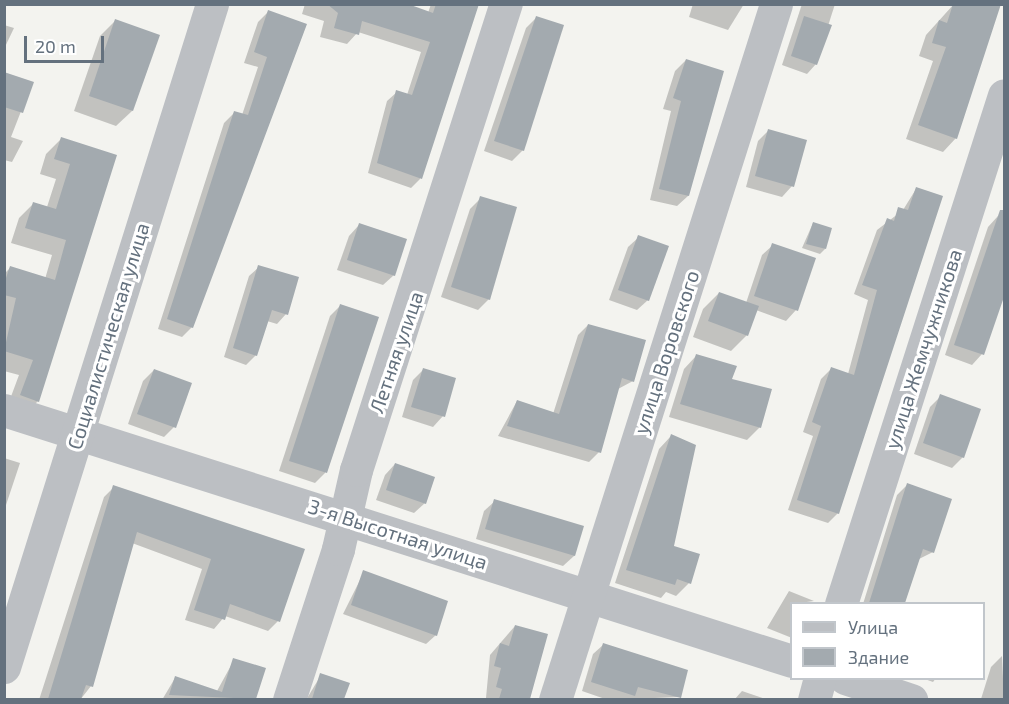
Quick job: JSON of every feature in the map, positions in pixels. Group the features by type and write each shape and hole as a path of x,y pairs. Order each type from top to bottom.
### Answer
{"street":[{"name":"Социалистическая улица","path":"4,667 212,4"},
{"name":"Летняя улица","path":"289,699 346,517 356,470 506,4"},
{"name":"улица Воровского","path":"555,699 777,4"},
{"name":"улица Жемчужникова","path":"841,602 1005,95"},
{"name":"3-я Высотная улица","path":"4,410 346,517 790,660"},
{"path":"814,699 819,680"},
{"path":"851,680 911,699"}],"building":[{"path":"327,4 408,4 433,13 436,4 479,4 422,179 377,163 396,90 412,95 430,42 362,21 359,35 334,28 338,13"},
{"path":"953,4 1001,4 957,139 918,125 946,47 932,43 939,20 947,23"},
{"path":"268,10 307,24 193,328 167,319 234,111 248,115 267,57 254,52"},
{"path":"536,16 564,25 524,151 494,141"},
{"path":"804,16 832,25 817,65 791,56"},
{"path":"115,19 160,35 133,111 89,96"},
{"path":"686,59 724,71 689,196 659,189 681,101 673,98"},
{"path":"4,72 34,82 23,113 4,107"},
{"path":"768,129 807,140 794,187 755,176"},
{"path":"61,137 117,155 39,402 20,395 33,360 4,351 16,298 4,295 4,284 10,266 55,280 66,240 25,228 33,202 56,209 70,164 54,159"},
{"path":"916,187 943,196 839,514 797,500 821,426 812,422 831,367 854,375 877,290 862,285 887,218 894,221 898,207 908,210"},
{"path":"480,196 517,207 490,300 451,287"},
{"path":"1000,210 1005,210 1005,294 984,355 954,345"},
{"path":"813,222 832,228 826,249 806,244"},
{"path":"359,223 407,239 395,276 347,260"},
{"path":"638,235 669,246 649,301 618,290"},
{"path":"772,243 816,258 798,311 754,296"},
{"path":"258,265 299,277 288,315 272,310 257,356 233,348"},
{"path":"719,292 759,306 748,336 708,321"},
{"path":"340,304 379,317 327,473 289,461"},
{"path":"588,324 646,340 634,382 622,378 601,453 507,426 517,400 559,414"},
{"path":"696,354 737,366 732,379 772,389 761,428 680,404"},
{"path":"423,368 456,378 445,417 411,407"},
{"path":"154,369 192,383 176,428 137,414"},
{"path":"940,394 981,409 964,458 923,443"},
{"path":"671,434 696,445 674,546 700,554 691,584 677,579 675,585 626,570"},
{"path":"395,463 435,477 426,504 386,490"},
{"path":"907,483 952,499 934,553 923,549 905,602 869,602"},
{"path":"113,485 305,549 280,622 230,604 225,620 194,610 211,559 137,532 93,687 86,685 81,699 48,699"},
{"path":"494,499 584,526 575,556 485,529"},
{"path":"363,570 448,601 437,636 351,605"},
{"path":"515,625 548,634 530,699 499,699 502,689 496,687 501,668 494,666 500,643 509,646"},
{"path":"603,643 688,670 681,698 638,687 635,696 591,682"},
{"path":"233,658 266,668 256,699 169,695 175,676 222,692"},
{"path":"320,673 350,683 344,699 312,699"}]}
